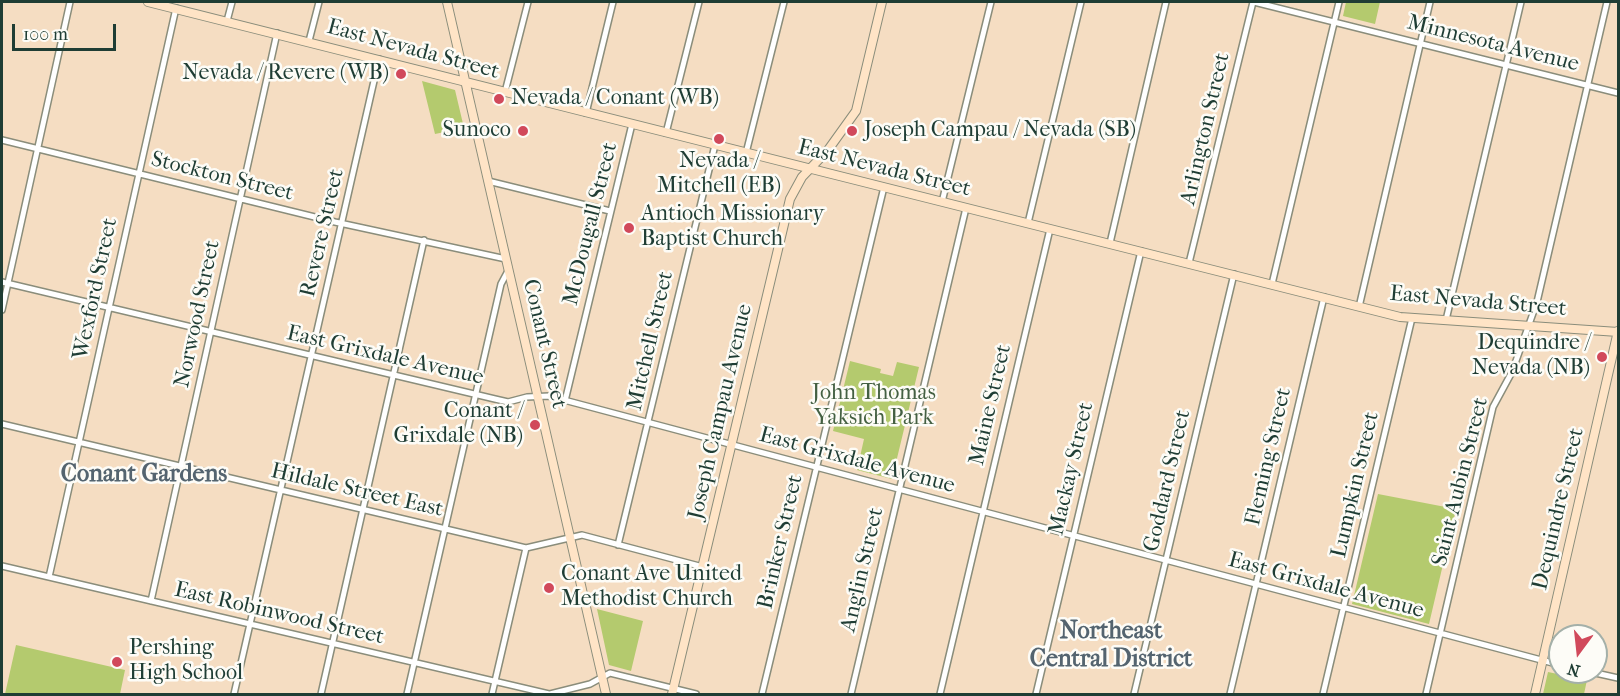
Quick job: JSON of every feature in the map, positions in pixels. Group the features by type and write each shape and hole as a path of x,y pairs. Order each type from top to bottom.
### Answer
{"street":[{"path":"2,310 4,283 38,148 69,2"},
{"name":"East Nevada Street","path":"148,2 1359,307 1412,318 1618,332"},
{"path":"227,21 232,2"},
{"path":"309,41 319,2"},
{"name":"Conant Street","path":"447,2 606,694"},
{"path":"505,92 528,2"},
{"path":"586,113 613,2"},
{"path":"666,133 699,2"},
{"path":"746,153 784,2"},
{"name":"Joseph Campau Avenue","path":"673,692 790,199 794,189 809,168 828,150 856,111 882,2"},
{"path":"942,202 991,2"},
{"path":"1028,223 1081,2"},
{"path":"1110,243 1166,2"},
{"name":"Minnesota Avenue","path":"1253,2 1618,93"},
{"name":"Arlington Street","path":"1190,263 1253,2"},
{"path":"1272,284 1339,2"},
{"path":"1359,307 1430,2"},
{"path":"1446,320 1521,2"},
{"name":"Saint Aubin Street","path":"1426,694 1493,407 1512,372 1524,334 1529,326 1607,2"},
{"name":"Wexford Street","path":"49,577 176,8"},
{"name":"Norwood Street","path":"151,601 277,33"},
{"name":"Revere Street","path":"234,694 379,59"},
{"name":"McDougall Street","path":"566,401 632,124"},
{"name":"Stockton Street","path":"2,140 240,199 506,259"},
{"name":"Mitchell Street","path":"619,545 715,145"},
{"path":"488,181 610,211"},
{"name":"Brinker Street","path":"762,694 884,187"},
{"name":"Anglin Street","path":"851,694 966,208"},
{"name":"Maine Street","path":"940,694 1050,229"},
{"path":"321,694 424,240"},
{"name":"Mackay Street","path":"1036,694 1142,251"},
{"path":"407,694 501,284 508,271"},
{"name":"Goddard Street","path":"1134,694 1234,274"},
{"name":"East Grixdale Avenue","path":"4,283 508,402 537,396 566,401 1548,663"},
{"name":"Fleming Street","path":"1230,694 1324,297"},
{"name":"Lumpkin Street","path":"1323,694 1412,318"},
{"name":"Dequindre Street","path":"1535,694 1618,332"},
{"name":"Hildale Street East","path":"2,424 526,548 534,548 570,536 582,535 703,567"},
{"path":"492,694 526,548"},
{"name":"East Robinwood Street","path":"2,566 549,694 590,684 615,673 673,692 696,694"}],"green space":[{"path":"1346,2 1380,2 1375,24 1343,16"},
{"path":"422,81 455,90 464,128 435,134"},
{"name":"John Thomas Yaksich Park","path":"850,361 881,369 880,373 893,376 897,362 919,367 892,479 857,470 864,439 833,431"},
{"path":"1378,494 1456,509 1429,624 1352,604"},
{"path":"597,609 643,621 631,671 609,665"},
{"path":"16,645 125,670 120,694 5,694"},
{"path":"1548,672 1548,684 1586,684 1584,694 1543,694"}],"place":[{"name":"Nevada / Revere (WB)","path":"401,74"},
{"name":"Nevada / Conant (WB)","path":"499,99"},
{"name":"Sunoco","path":"523,131"},
{"name":"Joseph Campau / Nevada (SB)","path":"852,131"},
{"name":"Nevada / Mitchell (EB)","path":"719,139"},
{"name":"Antioch Missionary Baptist Church","path":"629,228"},
{"name":"Dequindre / Nevada (NB)","path":"1602,357"},
{"name":"Conant / Grixdale (NB)","path":"535,425"},
{"name":"Conant Ave United Methodist Church","path":"549,588"},
{"name":"Pershing High School","path":"117,662"}],"district":[{"name":"Conant Gardens","path":"144,475"},
{"name":"Northeast Central District","path":"1111,646"}]}
